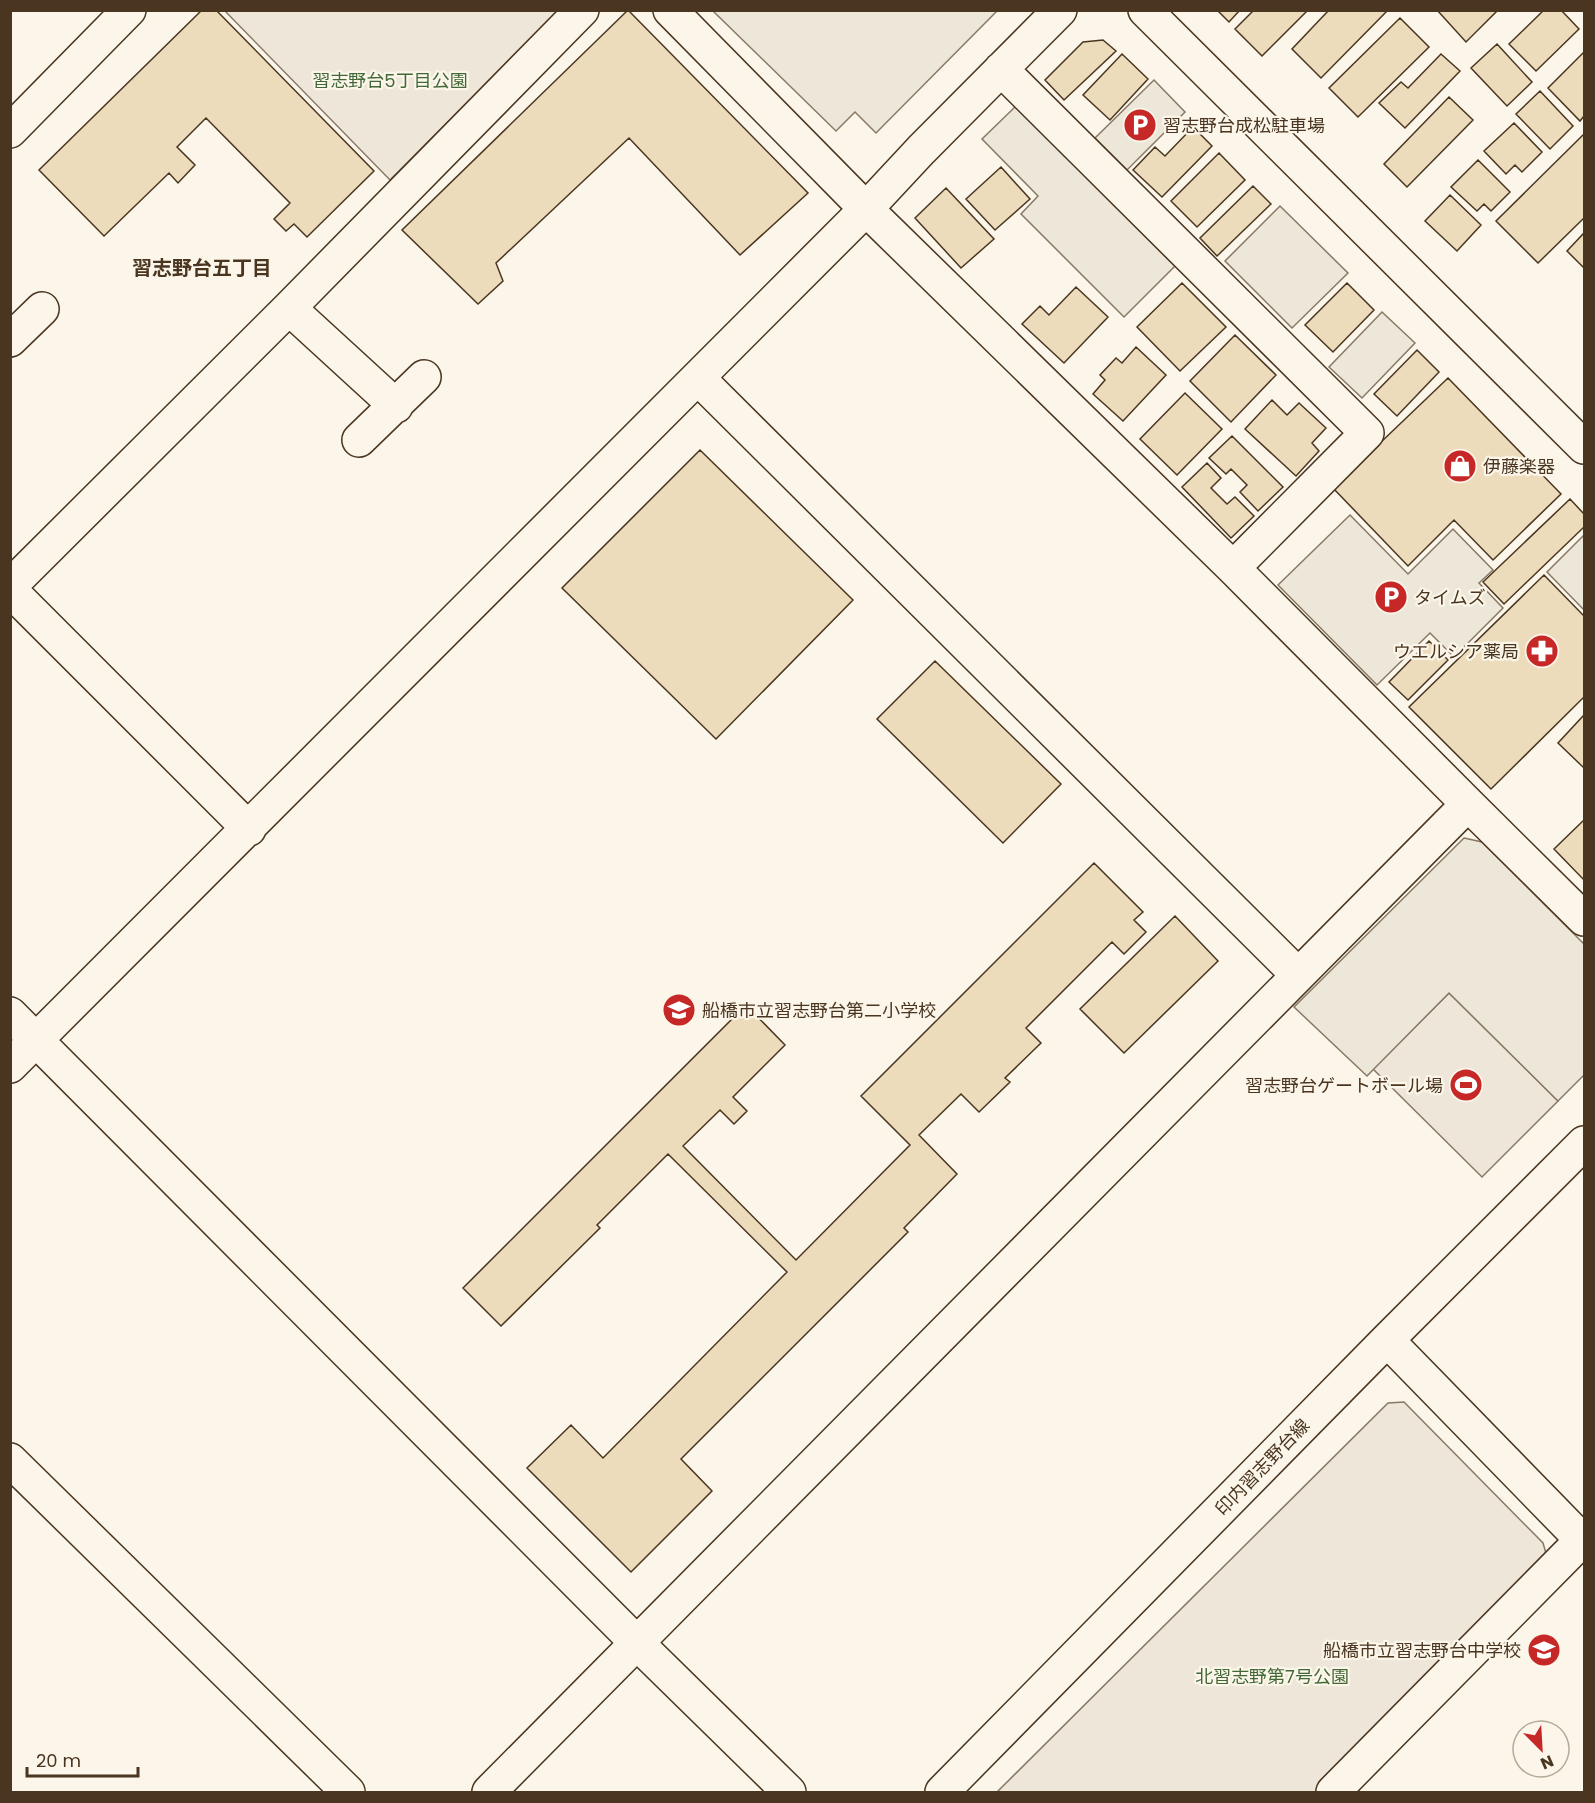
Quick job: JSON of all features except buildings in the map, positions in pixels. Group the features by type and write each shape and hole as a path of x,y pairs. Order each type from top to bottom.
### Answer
{"street":[{"path":"10,130 129,10"},
{"path":"10,586 289,308 582,10"},
{"path":"670,10 866,209 1233,568 1584,919"},
{"path":"10,1066 698,378 1060,10"},
{"path":"1145,10 1584,447"},
{"path":"1001,69 1367,433 1233,568"},
{"path":"289,308 396,406"},
{"path":"10,340 42,309"},
{"path":"359,440 424,377"},
{"path":"698,378 1298,975"},
{"path":"10,590 249,829"},
{"path":"489,1792 1468,804"},
{"path":"10,1014 636,1642 789,1792"},
{"name":"印内習志野台線","path":"942,1792 1584,1143"},
{"path":"1333,1792 1583,1539 1387,1340"},
{"path":"10,1460 348,1792"}],"green space":[{"name":"習志野台5丁目公園","path":"225,11 558,11 390,180"},
{"name":"習志野台ゲートボール場","path":"1449,993 1558,1101 1482,1177 1373,1069"},
{"name":"北習志野第7号公園","path":"1404,1402 1543,1543 1548,1560 1315,1792 997,1792 1388,1403"}],"shaded area":[{"path":"713,11 997,11 876,133 855,112 836,131"},
{"name":"習志野台成松駐車場","path":"1154,80 1185,112 1127,170 1095,138"},
{"path":"1016,106 1175,266 1124,317 1021,214 1038,196 982,139"},
{"path":"1280,206 1348,273 1292,328 1225,261"},
{"path":"1382,312 1415,343 1362,398 1329,367"},
{"name":"タイムズ","path":"1350,515 1408,574 1453,529 1493,570 1479,583 1503,608 1454,657 1430,633 1377,685 1278,585"},
{"path":"1584,535 1584,610 1547,572"},
{"path":"1464,838 1482,842 1584,944 1584,1075 1558,1101 1449,993 1367,1076 1294,1007"}],"place":[{"name":"習志野台成松駐車場","path":"1140,125"},
{"name":"伊藤楽器","path":"1460,466"},
{"name":"タイムズ","path":"1391,597"},
{"name":"ウエルシア薬局","path":"1542,651"},
{"name":"船橋市立習志野台第二小学校","path":"679,1010"},
{"name":"習志野台ゲートボール場","path":"1466,1085"},
{"name":"船橋市立習志野台中学校","path":"1544,1650"}],"district":[{"name":"習志野台五丁目","path":"202,268"}]}
